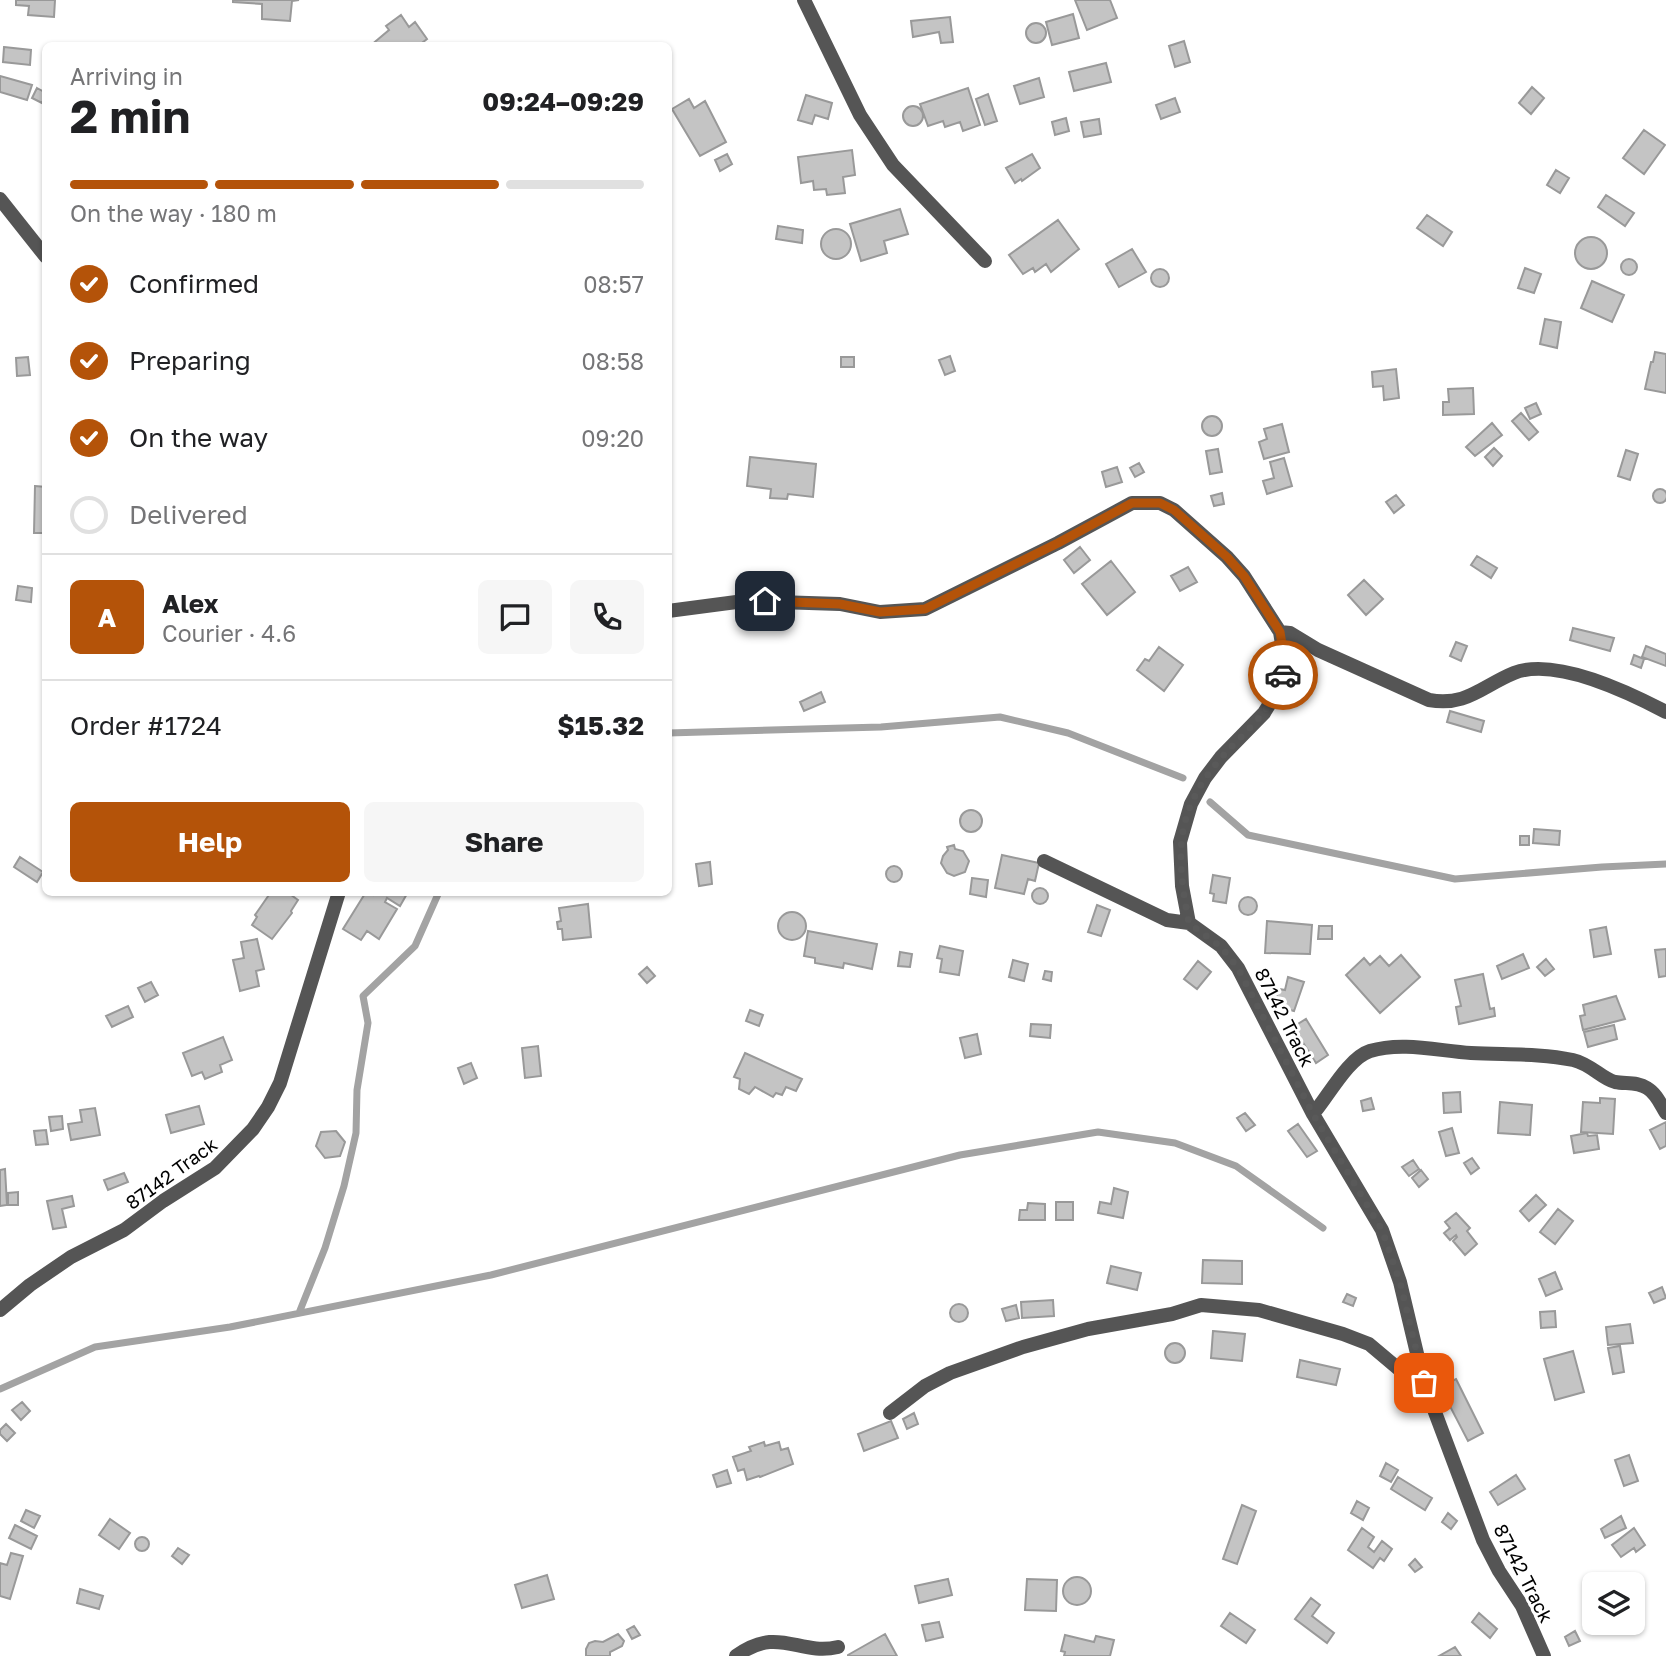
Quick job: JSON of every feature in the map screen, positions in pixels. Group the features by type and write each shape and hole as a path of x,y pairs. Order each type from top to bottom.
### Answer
{"street":[{"path":"803,0 860,115 893,165 985,261"},
{"path":"0,198 42,252"},
{"path":"672,611 758,601 840,604 880,612 925,609 1132,503 1160,503 1174,510 1227,557 1244,576 1280,632 1285,662 1280,687 1264,713 1221,757 1205,778 1191,804 1180,842 1182,886 1189,923 1167,920 1044,861"},
{"path":"1280,632 1290,633 1318,650 1429,700 1460,701 1512,674 1545,668 1562,670 1588,679 1666,712"},
{"name":"87142 Track","path":"0,1310 71,1257 124,1230 215,1168 253,1129 280,1083 338,896"},
{"name":"87142 Track","path":"1189,923 1221,947 1238,968 1313,1114 1382,1230 1400,1282 1424,1383 1483,1540 1522,1606 1544,1656"},
{"path":"1313,1114 1360,1056 1369,1051 1411,1046 1473,1053 1531,1054 1574,1060 1589,1065 1611,1081 1647,1088 1657,1098 1666,1114"},
{"path":"890,1413 925,1386 950,1373 1023,1346 1088,1329 1201,1306 1259,1310 1343,1334 1370,1344 1407,1376 1424,1383"},
{"path":"736,1656 754,1645 775,1641 820,1650 838,1647"}],"building":[{"path":"16,0 55,0 54,17 28,15 29,6 16,5"},
{"path":"233,0 299,0 292,1 290,21 262,19 262,4"},
{"path":"1075,0 1110,0 1117,18 1087,30"},
{"path":"1073,14 1079,38 1052,45 1046,22"},
{"path":"401,15 409,27 415,22 427,39 423,42 375,42 389,30 386,26"},
{"path":"950,17 953,42 941,43 939,32 913,37 911,21"},
{"path":"1036,23 1043,26 1046,33 1043,40 1036,43 1029,40 1026,33 1029,26"},
{"path":"1184,41 1190,62 1175,67 1169,46"},
{"path":"4,47 31,50 30,65 3,62"},
{"path":"1106,63 1111,82 1074,91 1069,72"},
{"path":"0,76 32,85 27,100 0,92"},
{"path":"1039,78 1044,97 1020,104 1014,86"},
{"path":"1532,87 1544,98 1531,114 1519,103"},
{"path":"37,88 42,91 42,103 32,98"},
{"path":"968,88 980,125 963,131 960,122 945,127 943,121 928,126 920,104"},
{"path":"988,94 997,121 985,125 976,99"},
{"path":"806,95 832,103 828,119 815,115 812,124 798,120"},
{"path":"1175,98 1180,112 1161,119 1156,105"},
{"path":"689,99 694,108 705,101 726,142 700,156 672,109"},
{"path":"913,106 920,109 923,116 920,123 913,126 906,123 903,116 906,109"},
{"path":"1066,118 1069,131 1055,135 1052,122"},
{"path":"1099,119 1101,134 1084,137 1081,122"},
{"path":"1644,130 1665,145 1644,174 1623,158"},
{"path":"852,150 855,175 843,177 845,193 827,195 826,189 814,190 813,181 801,183 798,157"},
{"path":"727,154 732,164 720,171 715,160"},
{"path":"1032,154 1040,168 1015,183 1006,168"},
{"path":"1556,170 1569,178 1560,193 1547,185"},
{"path":"1606,195 1634,213 1625,226 1598,207"},
{"path":"900,209 908,234 884,241 887,253 861,261 850,224"},
{"path":"1427,215 1452,232 1443,246 1417,228"},
{"path":"1058,220 1079,249 1051,272 1046,264 1035,272 1033,268 1023,274 1009,255"},
{"path":"778,226 803,230 802,243 776,239"},
{"path":"836,229 847,233 851,244 847,255 836,259 825,255 821,244 825,233"},
{"path":"1591,237 1602,242 1607,253 1602,264 1591,269 1580,264 1575,253 1580,242"},
{"path":"1132,249 1146,272 1119,287 1106,264"},
{"path":"1629,259 1635,261 1635,273 1629,275 1623,273 1621,267 1623,261"},
{"path":"1525,268 1541,274 1534,293 1518,288"},
{"path":"1160,269 1166,272 1169,278 1166,284 1160,287 1154,284 1151,278 1154,272"},
{"path":"1592,281 1624,295 1612,322 1581,308"},
{"path":"1545,319 1561,322 1557,348 1540,344"},
{"path":"1655,352 1666,354 1666,393 1645,389"},
{"path":"950,356 955,371 945,375 939,360"},
{"path":"28,357 30,375 17,376 16,358"},
{"path":"841,357 854,357 854,367 841,367"},
{"path":"1396,369 1399,398 1384,400 1383,386 1373,387 1372,372"},
{"path":"1473,388 1474,414 1443,415 1443,402 1449,402 1448,389"},
{"path":"1536,403 1541,414 1530,419 1525,408"},
{"path":"1521,413 1538,432 1529,440 1512,421"},
{"path":"1212,416 1219,419 1222,426 1219,433 1212,436 1205,433 1202,426 1205,419"},
{"path":"1492,423 1502,435 1475,456 1466,447"},
{"path":"1282,424 1289,452 1264,459 1259,442 1267,439 1264,429"},
{"path":"1494,448 1502,456 1493,466 1485,457"},
{"path":"1218,449 1222,472 1210,474 1206,451"},
{"path":"1626,450 1638,454 1630,480 1618,476"},
{"path":"750,457 816,464 813,497 788,494 787,499 770,498 771,489 747,486"},
{"path":"1284,458 1292,486 1267,494 1263,481 1274,478 1270,462"},
{"path":"1139,463 1144,472 1135,477 1130,468"},
{"path":"1117,467 1122,482 1106,487 1102,472"},
{"path":"35,486 42,487 42,533 34,533"},
{"path":"1657,489 1663,489 1667,496 1663,503 1657,503 1653,499 1653,493"},
{"path":"1222,493 1224,504 1214,506 1211,496"},
{"path":"1396,495 1404,505 1394,513 1386,502"},
{"path":"1080,547 1090,560 1074,573 1064,560"},
{"path":"1477,556 1497,568 1491,578 1471,565"},
{"path":"1111,561 1135,592 1107,615 1082,584"},
{"path":"1188,567 1197,582 1180,591 1171,576"},
{"path":"1364,580 1383,599 1366,615 1348,595"},
{"path":"18,586 32,588 31,602 16,600"},
{"path":"1573,628 1614,638 1610,651 1570,640"},
{"path":"1456,642 1467,646 1461,661 1450,656"},
{"path":"1646,646 1666,654 1666,666 1642,657"},
{"path":"1159,647 1183,665 1164,691 1137,670 1145,659 1149,661"},
{"path":"1634,655 1644,659 1641,668 1631,664"},
{"path":"821,692 825,702 804,711 800,702"},
{"path":"1450,711 1484,721 1481,732 1447,722"},
{"path":"971,810 979,813 982,821 979,829 971,832 963,829 960,821 963,813"},
{"path":"1534,829 1560,831 1559,845 1533,843"},
{"path":"1520,836 1529,836 1529,845 1520,845"},
{"path":"954,845 955,849 963,851 969,861 965,872 954,876 947,873 941,863 947,847"},
{"path":"1002,855 1039,863 1035,881 1028,879 1024,894 995,888"},
{"path":"20,857 42,874 37,882 14,867"},
{"path":"710,862 712,884 699,886 696,864"},
{"path":"891,866 897,866 902,874 900,880 891,882 886,877 886,871"},
{"path":"1213,875 1230,878 1226,903 1213,901 1214,894 1210,893"},
{"path":"972,878 988,880 986,897 970,894"},
{"path":"1037,888 1043,888 1048,896 1046,902 1037,904 1032,899 1032,893"},
{"path":"268,896 292,896 298,900 292,913 272,939 252,925 257,917 255,915"},
{"path":"364,896 406,896 400,906 387,898 385,902 397,909 379,939 367,931 361,940 343,929"},
{"path":"1248,897 1254,900 1257,906 1254,912 1248,915 1242,912 1239,906 1242,900"},
{"path":"588,904 591,937 563,940 562,929 558,929 557,922 561,921 559,908"},
{"path":"1097,905 1110,910 1101,936 1088,932"},
{"path":"792,912 802,916 806,926 802,936 792,940 782,936 778,926 782,916"},
{"path":"1267,921 1312,925 1310,954 1265,953"},
{"path":"1319,926 1332,926 1332,939 1318,939"},
{"path":"1606,927 1611,954 1594,957 1590,930"},
{"path":"808,931 877,944 872,969 844,963 843,968 815,963 815,958 804,956"},
{"path":"257,939 264,969 256,971 259,986 240,991 233,960 244,958 241,942"},
{"path":"940,946 963,951 959,975 940,972 942,959 937,958"},
{"path":"1666,949 1666,976 1659,977 1655,950"},
{"path":"900,952 912,954 910,967 898,966"},
{"path":"1523,954 1529,968 1502,979 1497,966"},
{"path":"1401,955 1420,977 1380,1013 1346,975 1364,958 1370,965 1380,956 1389,966"},
{"path":"1546,959 1554,969 1545,976 1537,967"},
{"path":"1013,960 1028,964 1024,981 1009,977"},
{"path":"1198,961 1211,972 1197,989 1184,979"},
{"path":"647,967 655,976 647,983 639,974"},
{"path":"1045,971 1052,972 1051,981 1043,979"},
{"path":"1483,974 1490,1009 1494,1008 1495,1016 1459,1024 1456,1007 1461,1006 1455,980"},
{"path":"1288,977 1304,982 1294,1011 1274,1006 1279,989 1285,990"},
{"path":"151,982 158,995 145,1002 138,988"},
{"path":"1616,996 1625,1019 1583,1030 1580,1016 1585,1015 1583,1005"},
{"path":"128,1006 133,1017 112,1027 106,1016"},
{"path":"750,1010 763,1015 759,1026 746,1021"},
{"path":"1306,1019 1328,1055 1316,1063 1293,1027"},
{"path":"1031,1024 1051,1025 1050,1038 1030,1036"},
{"path":"1614,1025 1617,1039 1588,1047 1584,1032"},
{"path":"977,1034 981,1054 965,1058 960,1038"},
{"path":"223,1037 232,1060 220,1065 222,1072 205,1079 202,1072 192,1076 183,1053"},
{"path":"538,1046 541,1076 525,1078 522,1048"},
{"path":"745,1053 802,1079 796,1091 786,1087 782,1095 776,1093 773,1097 755,1087 749,1094 739,1089 740,1079 734,1077"},
{"path":"471,1063 477,1078 464,1084 458,1068"},
{"path":"1460,1092 1461,1112 1444,1113 1443,1093"},
{"path":"1371,1098 1374,1109 1363,1111 1361,1101"},
{"path":"1600,1098 1615,1099 1613,1134 1581,1132 1583,1102 1600,1103"},
{"path":"1500,1102 1532,1105 1530,1135 1498,1133"},
{"path":"199,1106 204,1124 171,1133 166,1115"},
{"path":"95,1108 100,1135 71,1140 68,1124 82,1122 80,1110"},
{"path":"1245,1113 1255,1125 1246,1131 1237,1118"},
{"path":"62,1116 63,1129 51,1131 49,1117"},
{"path":"1666,1122 1666,1146 1660,1149 1650,1130"},
{"path":"1298,1124 1317,1151 1307,1157 1288,1131"},
{"path":"1452,1128 1459,1153 1446,1156 1439,1132"},
{"path":"46,1130 48,1144 36,1145 34,1131"},
{"path":"336,1131 345,1142 340,1156 325,1158 316,1146 321,1132"},
{"path":"1587,1133 1588,1136 1597,1135 1599,1149 1574,1153 1571,1136"},
{"path":"1472,1158 1479,1168 1471,1174 1464,1163"},
{"path":"1413,1160 1419,1169 1409,1176 1402,1167"},
{"path":"5,1169 7,1205 0,1206 0,1170"},
{"path":"1421,1170 1428,1179 1419,1187 1412,1178"},
{"path":"124,1173 128,1182 108,1190 104,1180"},
{"path":"1114,1188 1128,1192 1123,1218 1098,1213 1100,1202 1111,1204"},
{"path":"18,1192 18,1205 8,1205 8,1193"},
{"path":"1536,1195 1546,1205 1529,1221 1520,1211"},
{"path":"72,1196 74,1206 62,1209 66,1227 53,1229 47,1201"},
{"path":"1056,1202 1073,1202 1073,1220 1056,1220"},
{"path":"1028,1203 1045,1204 1045,1220 1019,1220 1020,1210 1027,1210"},
{"path":"1558,1209 1573,1221 1555,1244 1540,1232"},
{"path":"1456,1213 1470,1228 1467,1231 1477,1244 1465,1255 1453,1241 1456,1235 1450,1240 1444,1233 1450,1228 1445,1222"},
{"path":"1203,1260 1242,1261 1242,1284 1202,1283"},
{"path":"1111,1266 1141,1273 1137,1290 1107,1283"},
{"path":"1555,1272 1562,1289 1546,1296 1539,1279"},
{"path":"1662,1287 1666,1298 1654,1303 1649,1293"},
{"path":"1347,1294 1356,1298 1353,1306 1343,1302"},
{"path":"1053,1300 1054,1316 1022,1318 1021,1302"},
{"path":"959,1304 965,1307 968,1313 965,1319 959,1322 953,1319 950,1313 953,1307"},
{"path":"1016,1305 1019,1318 1006,1321 1002,1309"},
{"path":"1555,1311 1556,1327 1541,1328 1540,1312"},
{"path":"1630,1324 1633,1343 1608,1345 1606,1327"},
{"path":"1213,1331 1245,1334 1242,1361 1211,1358"},
{"path":"1175,1343 1182,1346 1185,1353 1182,1360 1175,1363 1168,1360 1165,1353 1168,1346"},
{"path":"1620,1346 1624,1372 1613,1374 1608,1348"},
{"path":"1573,1351 1584,1392 1555,1400 1544,1359"},
{"path":"1300,1360 1340,1369 1336,1385 1297,1377"},
{"path":"1456,1379 1483,1433 1468,1441 1440,1387"},
{"path":"22,1402 30,1411 21,1420 12,1410"},
{"path":"914,1413 918,1424 907,1429 903,1419"},
{"path":"891,1421 898,1438 864,1451 858,1434"},
{"path":"6,1424 15,1433 7,1441 0,1434"},
{"path":"764,1442 765,1446 779,1442 781,1450 788,1448 793,1464 747,1480 744,1469 738,1471 733,1457 751,1451 749,1447"},
{"path":"1629,1455 1638,1481 1624,1486 1615,1460"},
{"path":"1386,1463 1398,1470 1391,1482 1380,1476"},
{"path":"727,1470 731,1483 717,1487 713,1475"},
{"path":"1516,1475 1525,1489 1498,1505 1490,1492"},
{"path":"1398,1477 1432,1498 1425,1510 1391,1489"},
{"path":"1357,1501 1369,1508 1363,1520 1351,1513"},
{"path":"1242,1505 1256,1511 1237,1564 1223,1559"},
{"path":"26,1510 40,1516 34,1528 21,1521"},
{"path":"1448,1513 1457,1521 1451,1529 1442,1522"},
{"path":"1621,1516 1626,1528 1605,1538 1601,1529"},
{"path":"110,1519 130,1533 119,1549 99,1535"},
{"path":"15,1525 37,1536 31,1549 9,1538"},
{"path":"1362,1528 1374,1537 1368,1547 1374,1552 1382,1541 1392,1549 1384,1561 1380,1558 1373,1568 1348,1550"},
{"path":"1634,1528 1645,1545 1636,1552 1634,1548 1621,1557 1612,1545"},
{"path":"139,1537 145,1537 149,1544 145,1551 139,1551 135,1547 135,1541"},
{"path":"178,1548 189,1555 182,1564 172,1556"},
{"path":"11,1553 23,1556 10,1599 0,1596 0,1563 7,1565"},
{"path":"1415,1559 1422,1567 1415,1572 1409,1565"},
{"path":"547,1575 554,1599 522,1608 515,1585"},
{"path":"1077,1577 1087,1581 1091,1591 1087,1601 1077,1605 1067,1601 1063,1591 1067,1581"},
{"path":"948,1579 952,1595 919,1603 915,1586"},
{"path":"1027,1579 1057,1580 1056,1611 1025,1610"},
{"path":"80,1589 103,1596 99,1609 77,1603"},
{"path":"1311,1598 1320,1605 1312,1616 1334,1633 1327,1643 1295,1619"},
{"path":"1230,1613 1255,1630 1246,1643 1221,1626"},
{"path":"1479,1613 1497,1629 1490,1638 1472,1622"},
{"path":"939,1622 943,1637 926,1641 922,1625"},
{"path":"634,1626 640,1635 632,1639 627,1630"},
{"path":"1575,1631 1580,1641 1569,1646 1565,1637"},
{"path":"618,1634 624,1641 622,1646 610,1652 610,1656 586,1656 589,1643 603,1642"},
{"path":"885,1634 897,1656 848,1656 848,1655"},
{"path":"1065,1635 1094,1642 1096,1636 1114,1640 1110,1656 1064,1656 1065,1652 1061,1651"},
{"path":"1455,1647 1461,1656 1439,1656"}],"waterway":[{"path":"672,733 881,727 1000,717 1068,733 1183,778"},
{"path":"1210,802 1248,835 1455,879 1666,864"},
{"path":"299,1313 325,1248 344,1186 356,1133 357,1090 368,1023 363,996 415,946 437,896"},
{"path":"0,1389 95,1347 230,1327 491,1275 960,1155 1098,1132 1175,1143 1236,1166 1323,1228"}],"way so far":[{"path":"1283,675 1280,687 1264,713 1221,757 1205,778 1191,804 1180,842 1182,886 1189,923 1229,954 1238,968 1313,1114 1382,1230 1400,1282 1424,1383"}],"route":[{"path":"765,601 840,604 880,612 925,609 1132,503 1160,503 1174,510 1227,557 1244,576 1280,632 1285,662 1283,675"}]}
